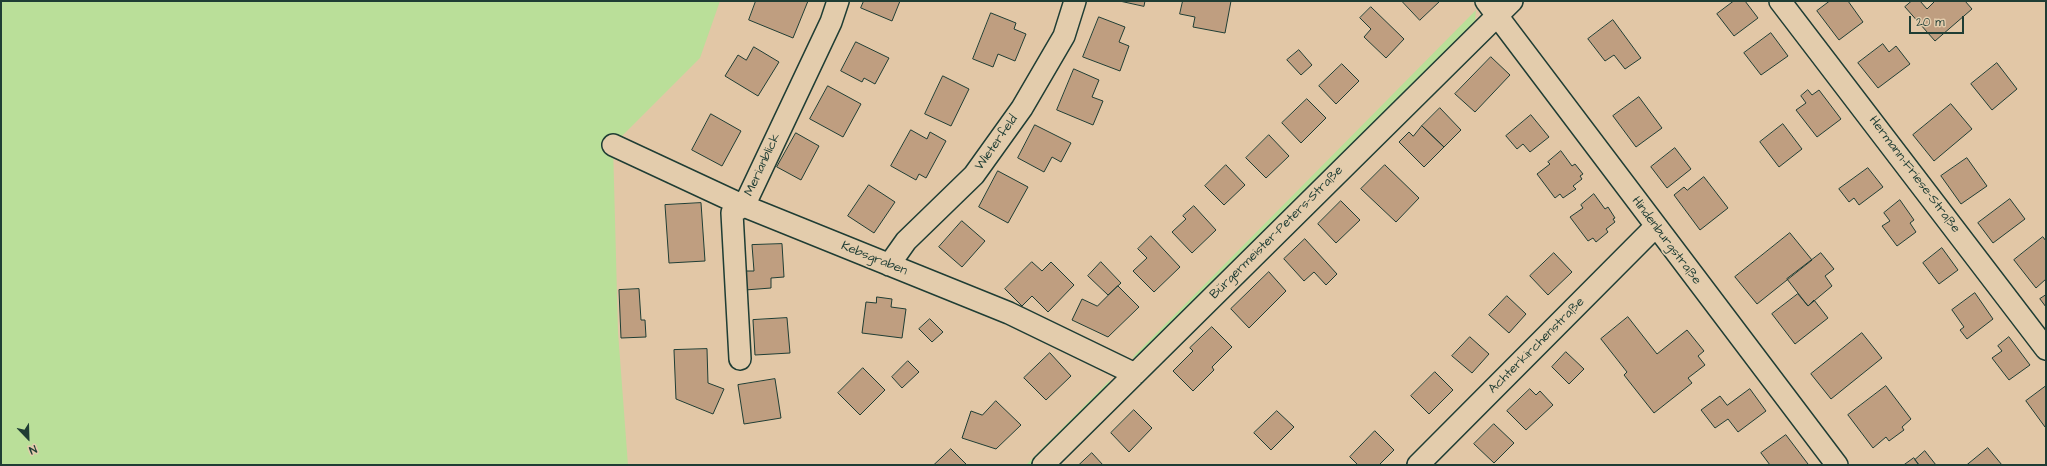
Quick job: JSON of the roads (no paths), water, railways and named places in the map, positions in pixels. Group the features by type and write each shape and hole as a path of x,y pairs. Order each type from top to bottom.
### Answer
{"street":[{"name":"Merianblick","path":"740,359 732,213 744,206 831,22 838,1"},
{"name":"Wieterfeld","path":"889,265 906,241 974,174 1022,108 1064,36 1075,1"},
{"name":"Bürgermeister-Peters-Straße","path":"1043,465 1135,374 1491,8 1512,1"},
{"name":"Hermann-Friese-Straße","path":"1780,1 2046,349"},
{"name":"Hindenburgstraße","path":"1491,8 1655,227 1837,465"},
{"name":"Kebsgraben","path":"613,145 744,206 1009,313 1135,374"},
{"name":"Achterkirchenstraße","path":"1418,465 1655,227"}]}
